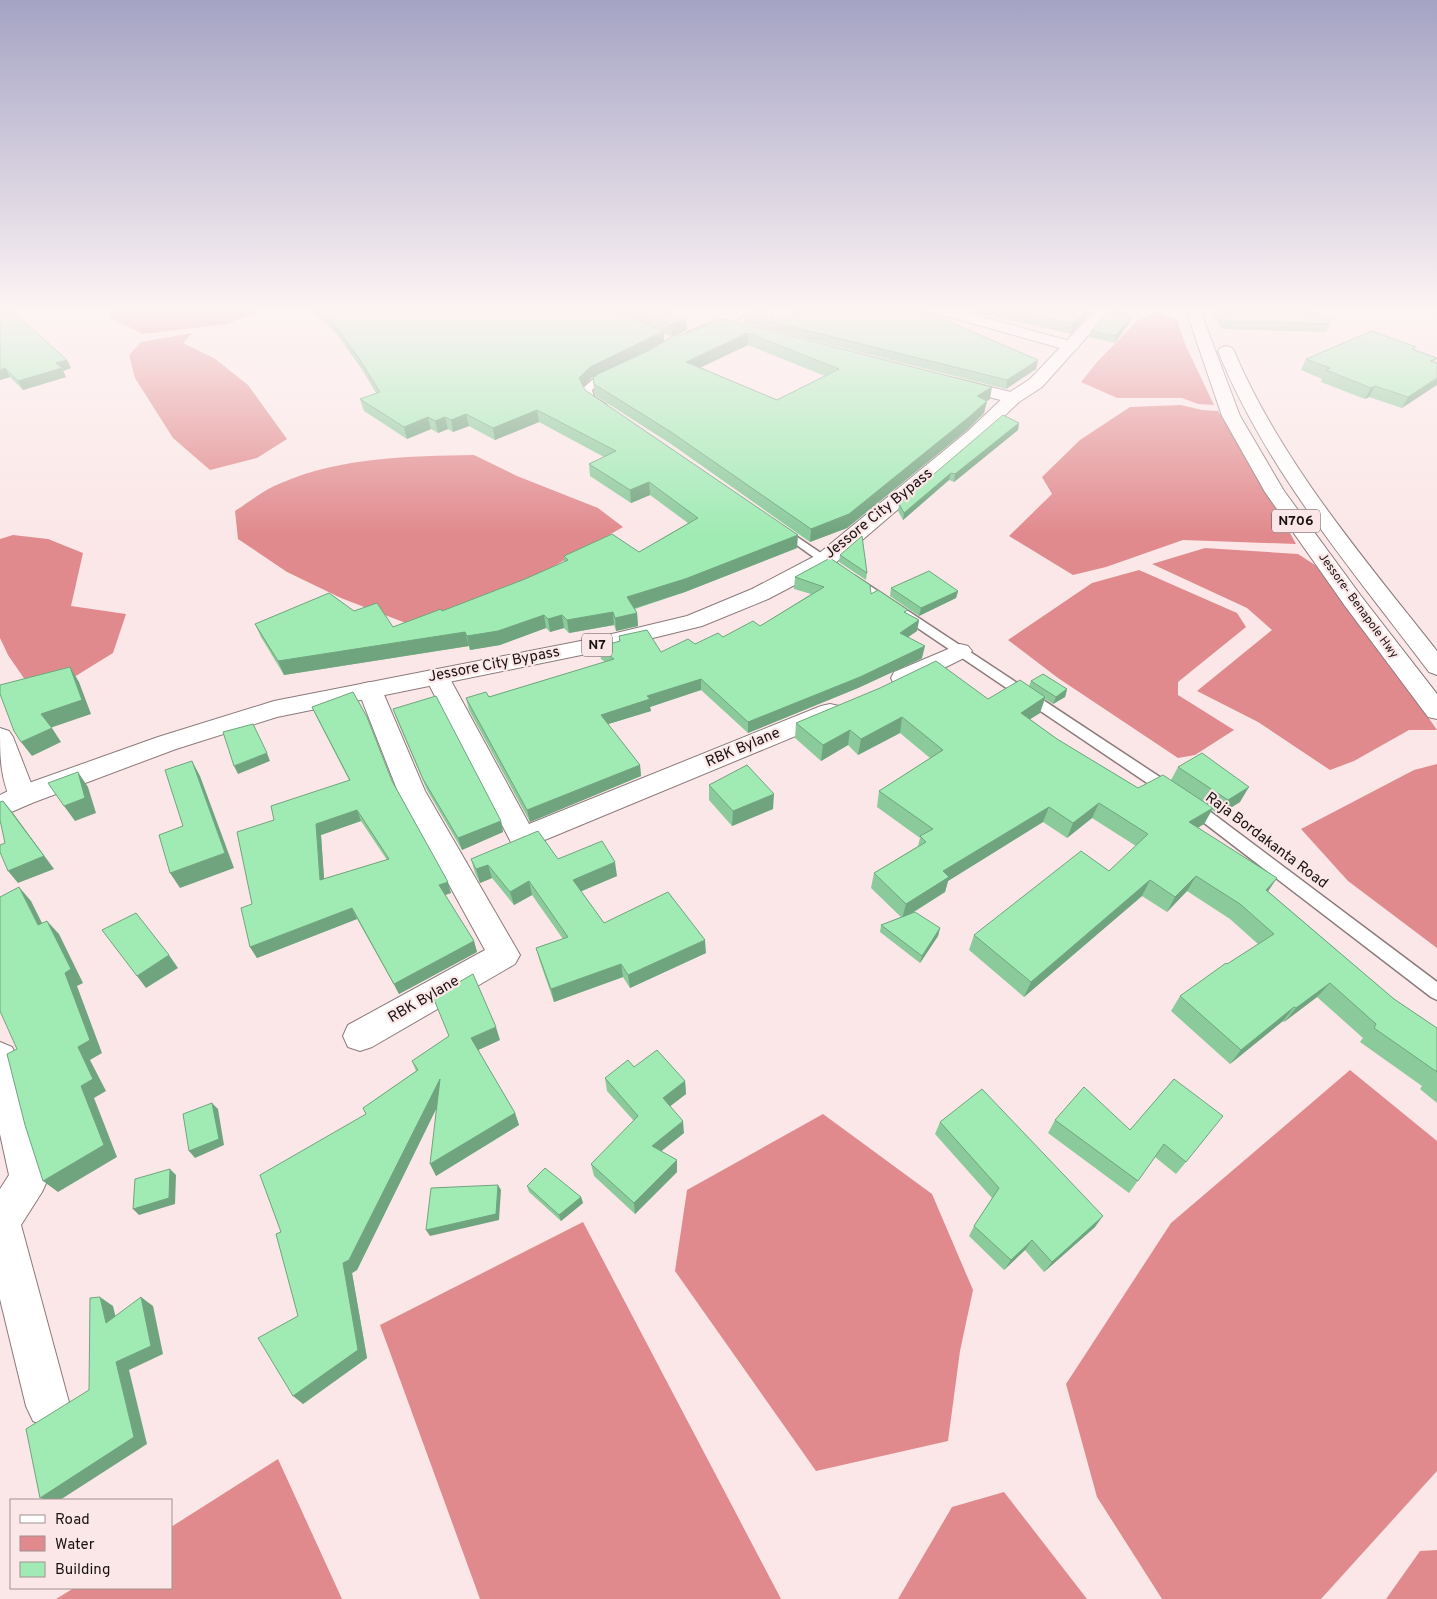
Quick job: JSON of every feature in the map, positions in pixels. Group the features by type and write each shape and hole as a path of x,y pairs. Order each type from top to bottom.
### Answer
{"main road":[{"path":"963,385 1013,398"},
{"name":"Jessore City Bypass","path":"11,802 167,743 274,709 591,646 694,622 760,594 825,560 974,435 1013,398 1034,385"},
{"name":"Jessore- Benapole Hwy","path":"1220,385 1231,416 1276,492 1353,600 1437,711"},
{"name":"Jessore- Benapole Hwy","path":"1240,385 1282,456 1321,514 1437,667"},
{"path":"886,687 960,651"},
{"path":"437,677 523,838"},
{"name":"RBK Bylane","path":"360,1036 504,954 477,857 412,792 370,690"},
{"name":"RBK Bylane","path":"477,857 850,703"},
{"path":"0,738 11,802"},
{"path":"0,1058 29,1178 0,1222 48,1406 9,1256 0,1262"}],"lane":[{"path":"592,385 588,389 590,398 613,413"},
{"name":"Raja Bordakanta Road","path":"769,521 1206,815 1437,992"}],"water":[{"path":"139,385 248,385 287,439 257,458 210,470 173,438"},
{"path":"1087,385 1204,385 1214,405 1198,404 1182,398 1117,398"},
{"path":"1181,405 1202,410 1218,411 1268,492 1296,544 1183,540 1106,567 1073,575 1009,536 1052,494 1042,477 1080,440 1130,407"},
{"path":"474,455 517,476 598,508 623,527 494,600 416,627 341,598 287,572 238,539 235,511 269,489 304,474 351,463 400,457"},
{"path":"13,535 48,539 83,553 71,606 126,614 113,653 66,682 32,690 8,655 0,638 0,539"},
{"path":"1205,548 1298,554 1315,565 1383,652 1437,730 1409,730 1354,761 1330,770 1258,722 1197,691 1272,630 1247,608 1152,564"},
{"path":"1139,570 1237,613 1246,627 1178,682 1178,695 1234,730 1195,755 1178,758 1058,678 1008,640 1092,583"},
{"path":"1437,764 1437,948 1348,881 1301,829 1414,770"},
{"path":"1350,1070 1437,1141 1437,1471 1321,1599 1162,1599 1097,1497 1066,1384 1171,1223"},
{"path":"823,1114 932,1194 973,1290 960,1351 948,1441 816,1471 675,1271 687,1190"},
{"path":"583,1222 781,1599 480,1599 380,1325"},
{"path":"278,1459 342,1599 56,1599 72,1589 172,1589 172,1526"},
{"path":"1004,1492 1087,1599 898,1599 952,1507"},
{"path":"1437,1550 1437,1599 1386,1599 1420,1551"}],"building":[{"path":"375,385 582,385 585,390 798,535 685,579 627,597 637,613 615,618 613,612 567,620 562,615 548,619 544,615 498,631 467,636 465,632 278,661 255,624 329,593 354,611 377,603 393,627 441,609 442,611 525,579 568,560 564,556 612,534 639,552 698,518 649,482 630,490 589,464 616,451 537,410 493,428 466,414 451,420 445,417 435,421 428,417 404,427 360,399 380,392"},
{"path":"595,385 740,385 777,400 808,385 983,385 992,387 977,396 987,401 969,417 849,514 811,529 671,432"},
{"path":"1363,385 1427,385 1408,397 1375,386 1371,388"},
{"path":"1003,415 1019,423 955,474 951,473 904,513 899,504"},
{"path":"862,536 867,573 840,555"},
{"path":"830,558 870,585 871,594 878,590 908,610 904,612 919,620 900,633 925,646 860,677 748,722 701,679 647,696 650,699 601,715 640,765 527,810 466,698 486,692 489,697 614,659 599,647 620,641 619,636 647,630 661,652 688,639 695,644 718,633 723,637 753,621 760,626 824,587 795,577"},
{"path":"929,571 958,591 921,608 891,588"},
{"path":"936,661 988,699 1020,680 1045,697 1021,713 1057,739 1138,788 1163,775 1213,808 1189,822 1277,878 1266,890 1394,999 1437,1028 1437,1072 1374,1028 1376,1024 1330,983 1296,1008 1294,1007 1241,1050 1180,996 1226,963 1274,934 1240,904 1196,876 1175,897 1150,880 1031,982 974,935 1081,851 1109,871 1148,834 1099,803 1073,823 1049,807 943,871 949,877 906,904 874,873 926,842 920,836 933,829 879,791 943,750 902,717 861,739 850,730 823,745 796,723 880,688"},
{"path":"70,667 82,700 41,714 52,728 21,742 14,731 0,694 0,685"},
{"path":"1043,674 1067,689 1056,697 1031,681"},
{"path":"353,692 367,717 392,781 448,882 439,885 474,941 394,984 352,908 250,947 241,908 252,904 237,832 274,820 271,806 350,780 312,707","holes":["357,810 389,859 320,880 316,824"]},
{"path":"436,696 501,821 458,838 423,779 393,709"},
{"path":"253,724 267,753 234,766 223,732"},
{"path":"1202,753 1249,787 1228,800 1178,767"},
{"path":"192,761 225,853 170,873 159,835 183,826 165,770"},
{"path":"747,765 774,794 733,811 709,785"},
{"path":"78,772 85,798 64,806 48,783"},
{"path":"3,801 44,856 8,871 0,852 0,845 5,843 0,820 0,802"},
{"path":"538,831 558,859 602,841 615,862 573,880 604,923 668,892 705,940 628,975 621,964 551,989 536,948 568,937 529,881 510,892 488,865 476,869 471,859"},
{"path":"19,887 38,925 47,921 71,969 65,973 90,1040 78,1047 93,1079 81,1086 104,1145 43,1181 25,1125 7,1054 17,1049 0,1011 0,897"},
{"path":"915,912 940,928 922,956 881,925"},
{"path":"136,913 169,955 137,976 102,930"},
{"path":"473,974 496,1027 471,1038 515,1113 430,1164 440,1079 349,1260 343,1263 358,1350 293,1396 258,1338 298,1316 276,1234 281,1232 260,1175 366,1114 363,1108 418,1070 412,1061 449,1036 433,997"},
{"path":"657,1050 685,1081 663,1098 683,1121 652,1146 677,1160 634,1203 591,1164 638,1116 605,1078 628,1060 634,1067"},
{"path":"1174,1079 1223,1116 1186,1162 1164,1144 1138,1181 1055,1120 1084,1087 1130,1130"},
{"path":"982,1089 1103,1216 1052,1262 1032,1240 1011,1260 974,1226 999,1188 940,1122"},
{"path":"212,1103 219,1139 189,1151 183,1114"},
{"path":"545,1168 581,1197 559,1215 527,1186"},
{"path":"170,1169 169,1198 133,1209 135,1179"},
{"path":"498,1185 496,1214 426,1230 431,1188"},
{"path":"100,1297 106,1323 141,1297 151,1346 116,1362 134,1437 40,1498 26,1429 89,1390 90,1298"}]}
